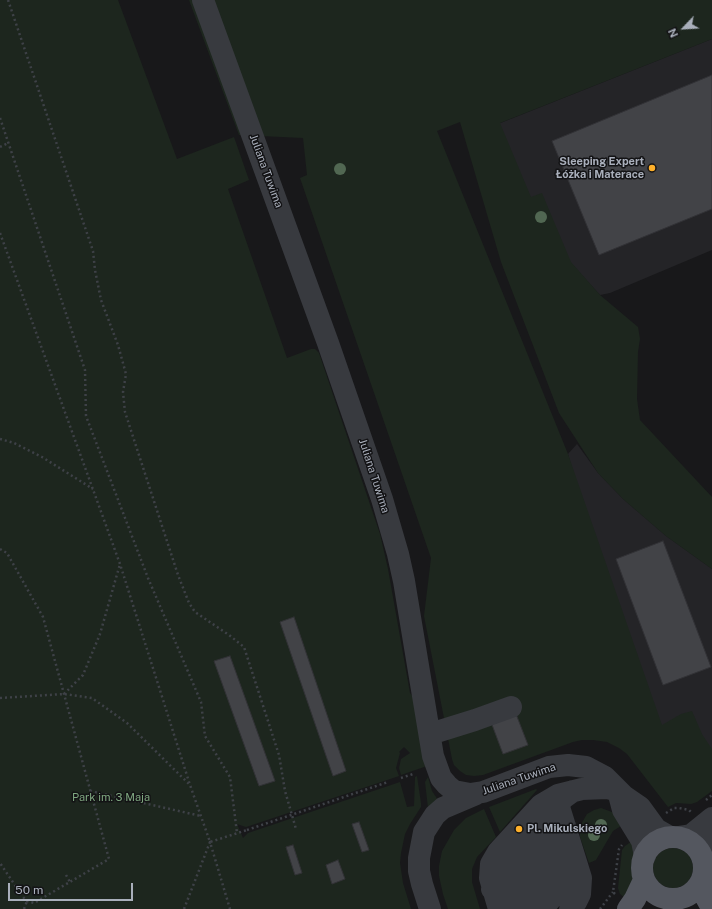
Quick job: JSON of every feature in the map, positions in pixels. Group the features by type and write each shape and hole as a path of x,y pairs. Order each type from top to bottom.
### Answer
{"main road":[{"path":"702,881 692,894 673,904 654,893 648,887 644,880 642,868 645,856 655,843 662,839 674,837 686,840 699,850 707,849 702,881 703,892 712,908"},
{"path":"623,903 635,899 644,880"}],"street":[{"name":"Juliana Tuwima","path":"203,0 328,343 382,499 398,554 404,581 430,734 437,768 443,782 454,790 462,793 481,793 549,767 568,765 586,767 595,771 612,783 618,791 640,807 656,829 674,837"},
{"path":"430,734 511,707"},
{"path":"570,909 580,894 581,878 569,827 555,815 496,881 502,904 567,854 569,827 595,788 608,788 618,791 623,810 642,841 645,856"},
{"path":"430,909 422,884 420,871 419,858 424,832 435,815 443,808 481,793"},
{"path":"674,837 691,835 712,818"},
{"path":"542,909 573,874 569,827"}],"path":[{"path":"8,0 93,251 101,300 118,345 126,374 123,392 125,412 178,575 189,603 195,612 244,647 279,756 285,792 296,829"},
{"path":"0,118 85,370 86,416 148,578 201,702 205,736 230,777 237,833"},
{"path":"0,147 8,143"},
{"path":"0,233 120,564 190,785 210,842 230,909"},
{"path":"0,439 14,443 42,457 93,489"},
{"path":"0,549 7,553 43,617 109,859 34,903 27,901 23,897 0,863"},
{"path":"64,694 83,675 100,634 120,564"},
{"path":"0,698 64,694 92,698 126,723 190,785"},
{"path":"401,778 413,774"},
{"path":"210,842 388,782"},
{"path":"90,791 201,816"},
{"path":"664,814 671,809 676,808 689,810"},
{"path":"184,909 210,842"},
{"path":"600,909 613,892 620,849 623,844"},
{"path":"66,875 70,882"},
{"path":"613,892 623,903"},
{"path":"24,909 27,901"}],"shaded area":[{"path":"712,39 712,250 610,293 600,295 562,253 488,128"},
{"path":"577,444 598,473 623,499 666,536 712,569 712,766 648,739 568,454"}],"green space":[{"name":"Park im. 3 Maja","path":"0,0 118,0 177,159 234,137 249,180 228,189 287,358 311,349 315,349 319,353 380,534 388,569 410,693 416,700 427,766 401,775 399,768 401,759 410,753 404,747 399,752 396,768 399,776 246,827 237,824 243,838 248,833 400,782 407,807 414,806 415,777 417,776 421,807 405,834 400,863 403,883 411,909 0,909"},
{"path":"189,0 712,0 712,39 500,123 531,197 542,193 571,262 600,295 638,327 640,339 638,352 637,399 640,420 712,497 712,569 666,536 623,499 598,473 559,413 501,262 460,122 437,131 568,454 662,725 681,714 692,711 702,734 712,749 712,791 697,802 691,804 676,803 668,807 627,754 607,742 582,740 573,742 483,775 466,775 454,765 424,616 431,558 300,178 307,175 303,138 239,135"},
{"path":"428,777 432,791 438,800 428,808 425,782"},
{"path":"536,789 537,790 500,832 489,807"},
{"path":"601,808 612,812 624,824 613,831 596,860 589,863 580,837 580,826 587,814"},
{"path":"484,809 496,837 477,857 472,869 472,882 480,909 448,909 439,876 442,851 454,830 466,818"},
{"path":"635,839 637,855 635,879 625,898 620,894 618,888 622,850"},
{"path":"673,848 681,850 687,854 691,860 693,868 691,876 687,882 681,886 673,888 665,886 659,882 655,876 653,868 655,860 659,854 665,850"}],"building":[{"path":"712,75 712,209 599,255 552,141"},
{"path":"663,541 711,667 663,685 616,559"},
{"path":"294,617 346,771 333,776 280,622"},
{"path":"230,656 275,781 259,786 214,661"},
{"path":"516,714 528,745 503,754 491,722"},
{"path":"359,822 369,850 362,852 352,824"},
{"path":"293,845 302,873 295,875 286,847"},
{"path":"338,860 345,879 332,884 326,865"}],"place":[{"name":"Sleeping Expert Łóżka i Materace","path":"652,168"},
{"name":"Pl. Mikulskiego","path":"519,829"}]}
